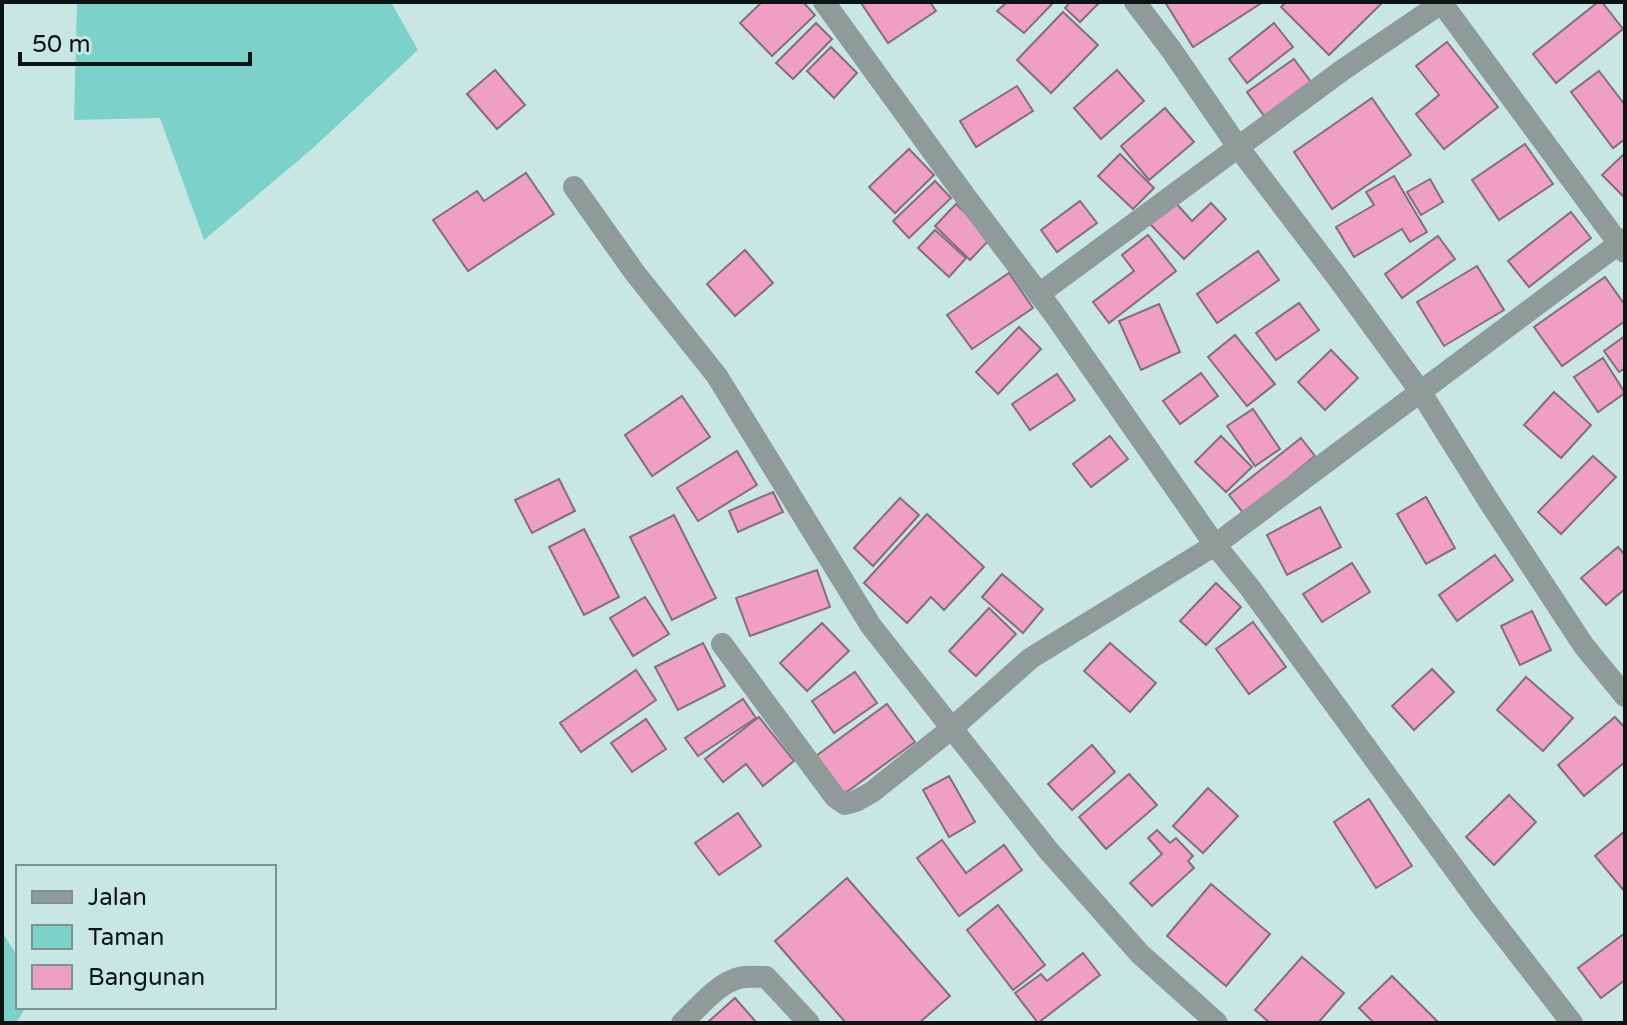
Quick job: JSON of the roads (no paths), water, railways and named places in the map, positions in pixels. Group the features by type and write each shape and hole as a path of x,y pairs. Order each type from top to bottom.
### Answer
{"street":[{"path":"824,2 1039,294 1215,545 1250,588 1483,908 1572,1023"},
{"path":"1135,2 1238,147 1420,391 1584,646 1625,696"},
{"path":"722,644 835,797 845,804 856,801 872,792 951,729 1031,658 1215,545 1420,391 1623,245 1442,2 1344,69 1039,294"},
{"path":"574,187 635,273 717,376 871,626 1048,850 1140,954 1217,1023"},
{"path":"682,1023 718,989 736,978 751,976 766,977 809,1023"}]}
